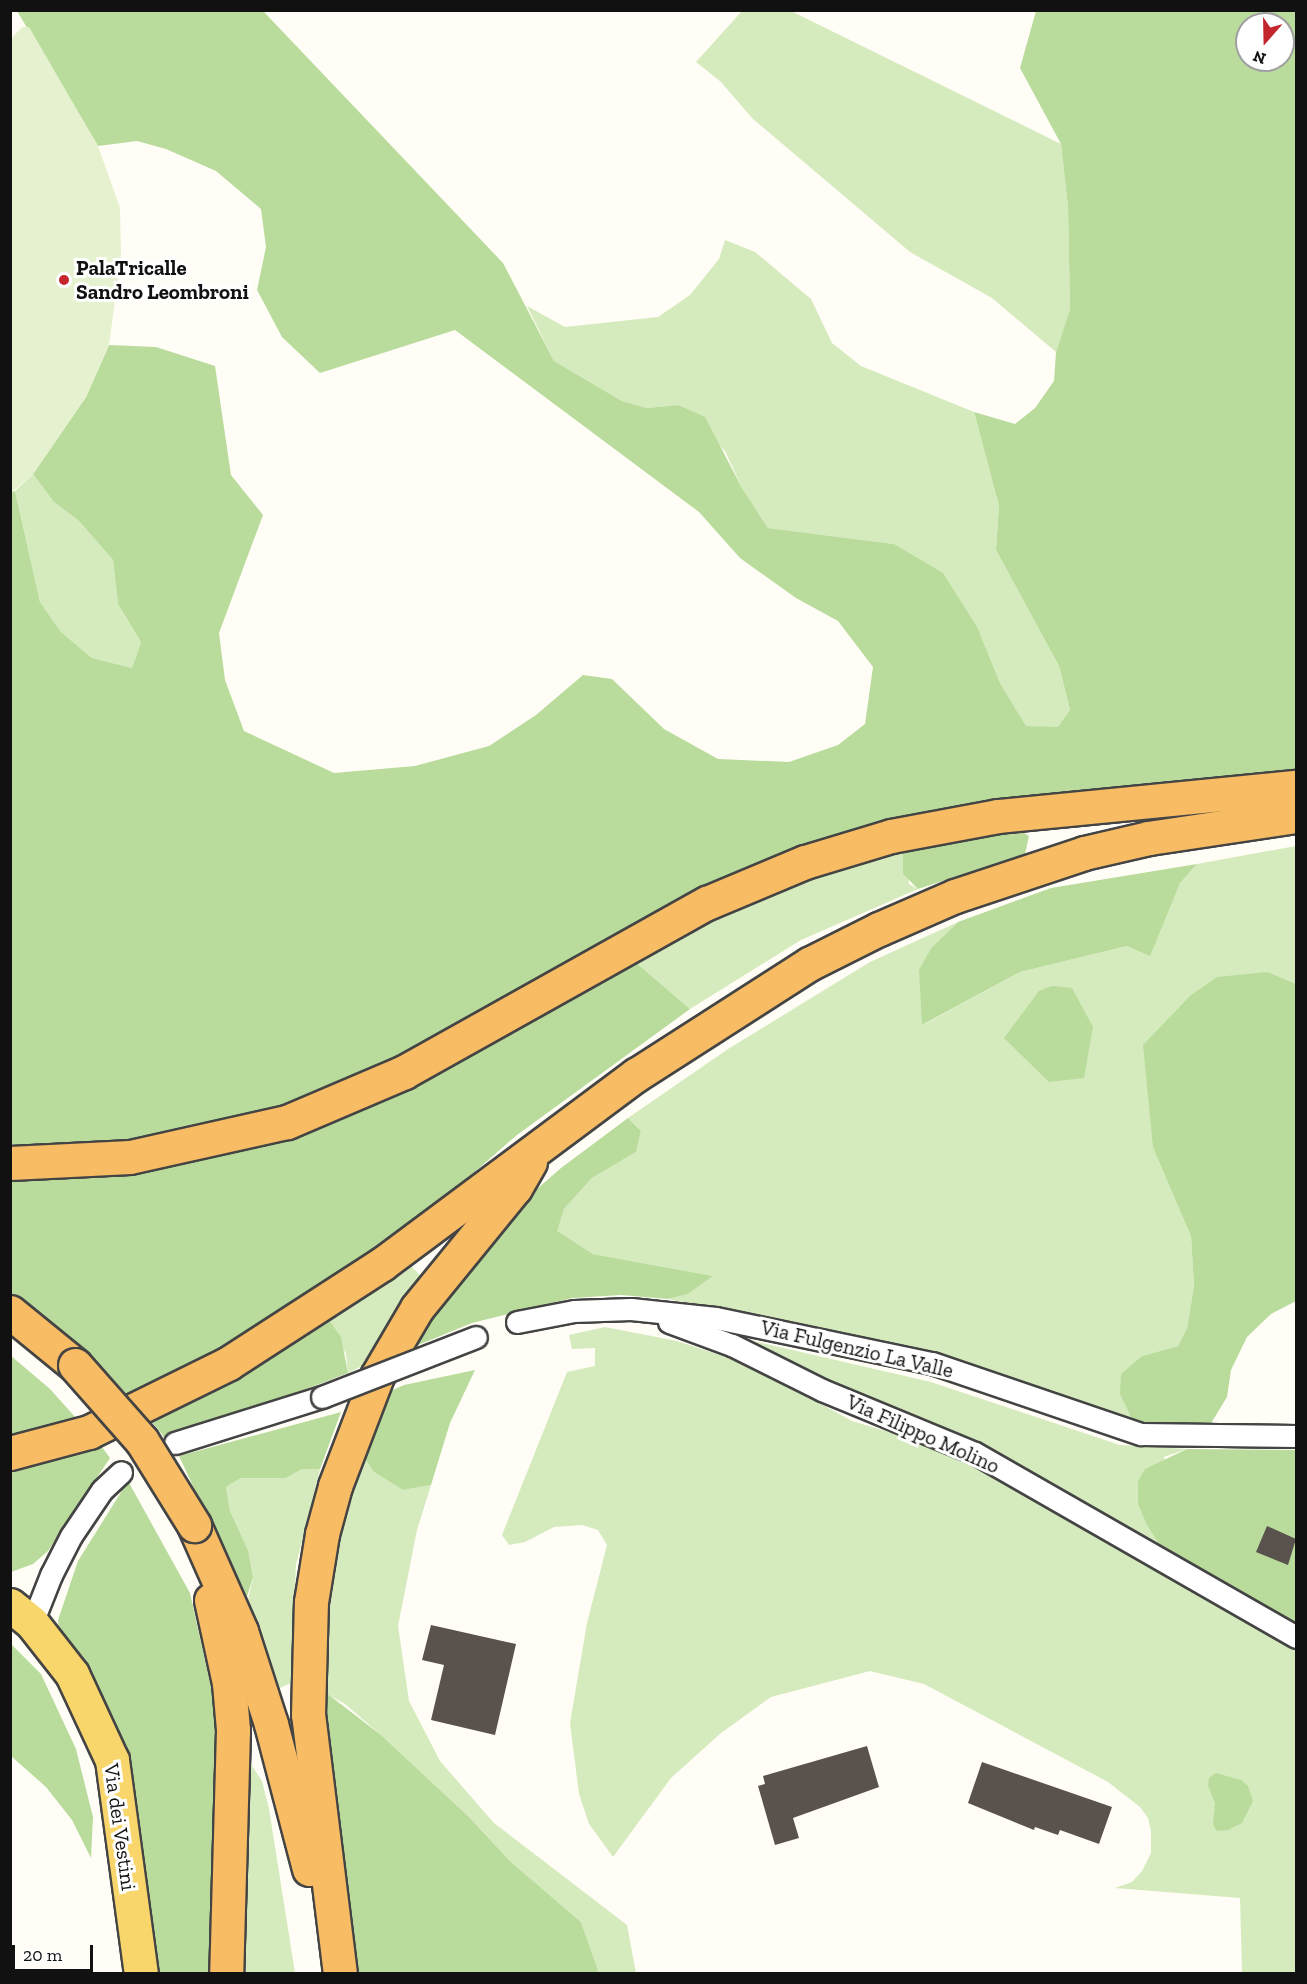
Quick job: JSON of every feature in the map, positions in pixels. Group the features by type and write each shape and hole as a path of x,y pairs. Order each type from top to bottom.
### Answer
{"highway":[{"path":"10,1164 130,1157 287,1122 404,1072 707,903 805,862 891,836 998,816 1296,787"},
{"path":"10,1453 89,1432 229,1363 382,1264 636,1075 809,964 955,896 1043,865 1116,846 1296,816"},
{"path":"340,1974 308,1715 311,1602 322,1534 334,1486 377,1376 417,1308 515,1188 540,1145"},
{"path":"16,1318 75,1365 135,1433 194,1525 237,1620 271,1724 335,1974"},
{"path":"194,1525 230,1683 234,1773 226,1974"}],"main road":[{"name":"Via dei Vestini","path":"21,1614 72,1674 112,1760 141,1974"}],"street":[{"name":"Via Fulgenzio La Valle","path":"517,1322 574,1311 631,1310 716,1317 932,1363 1141,1434 1296,1436"},
{"name":"Via Filippo Molino","path":"631,1310 732,1345 822,1390 975,1453 1296,1638"},
{"path":"175,1443 322,1397 476,1337"},
{"path":"21,1614 51,1575 71,1536 102,1490 122,1472"}],"green space":[{"path":"17,11 263,11 503,263 554,361 622,401 647,408 678,405 705,417 742,488 768,528 894,544 943,573 977,627 999,681 1026,726 1058,727 1070,710 1059,666 996,550 999,506 974,412 1015,424 1035,408 1054,381 1056,352 1070,309 1068,207 1061,144 1020,68 1036,11 1296,11 1296,779 856,834 284,1114 149,1141 11,1145 10,493 15,491 40,602 61,632 92,658 132,668 141,642 118,604 113,560 78,520 54,502 33,474 86,397 109,345 156,347 215,366 231,475 263,515 219,633 225,680 244,731 334,773 415,766 489,746 536,715 583,675 612,679 664,729 718,759 789,762 838,745 865,724 873,667 838,621 796,598 740,558 699,512 455,330 320,373 282,337 257,290 266,247 261,209 216,171 166,149 137,141 98,146"},
{"path":"742,11 791,11 1061,144 1068,207 1070,309 1056,352 992,298 910,252 752,118 721,82 696,62"},
{"name":"PalaTricalle Sandro Leombroni","path":"22,27 29,27 98,146 120,208 121,255 109,345 86,397 33,474 11,493 10,40"},
{"path":"725,240 755,252 811,299 832,343 861,366 974,412 999,506 996,550 1059,666 1070,710 1058,728 1026,726 999,681 894,544 768,528 742,488 725,451 678,405 647,408 622,401 554,361 527,306 565,327 658,317 690,295 719,259"},
{"path":"33,474 54,502 78,520 113,560 118,604 141,642 132,668 92,658 61,632 40,602 15,491"},
{"path":"1013,826 1029,836 1025,854 918,889 903,874 903,845"},
{"path":"903,845 909,884 918,889 801,940 690,1009 626,954 817,873"},
{"path":"1296,846 1296,984 1268,972 1175,1192 1191,1236 1194,1286 1187,1328 1178,1346 1142,1356 1134,1423 952,1362 849,1334 668,1299 688,1294 713,1276 593,1254 556,1231 564,1209 592,1178 636,1152 641,1131 628,1118 728,1049 870,962 958,922 932,947 923,1025 1020,972 1127,946 1163,917 1180,883 1197,864"},
{"path":"1197,864 1180,883 1150,956 1127,946 1020,972 922,1025 919,970 932,947 958,922 1051,888"},
{"path":"626,954 690,1009 517,1135 439,1203 262,1328 131,1399 98,1363 11,1295 11,1178 178,1164 228,1150"},
{"path":"1268,972 1296,984 1296,1301 1271,1314 1247,1337 1231,1370 1227,1397 1210,1425 1134,1423 1120,1394 1121,1374 1142,1356 1178,1346 1187,1328 1194,1286 1191,1236 1153,1147 1143,1045 1190,996 1217,977"},
{"path":"1052,986 1072,988 1093,1027 1084,1078 1049,1082 1004,1038 1039,991"},
{"path":"628,1118 641,1131 636,1152 592,1178 564,1209 557,1231 593,1254 713,1276 688,1294 668,1299 621,1295 572,1298 472,1323 401,1352 497,1224 561,1168"},
{"path":"409,1264 421,1276 372,1361 348,1373 346,1354 328,1319"},
{"path":"328,1319 341,1337 348,1373 168,1442 145,1413"},
{"path":"605,1327 677,1341 750,1365 852,1421 922,1442 1034,1492 1122,1542 1198,1593 1296,1644 1296,1973 1242,1973 1240,1898 1115,1888 1132,1882 1142,1871 1151,1853 1151,1831 1148,1818 1140,1807 1108,1782 924,1684 870,1671 771,1697 721,1733 671,1778 613,1857 589,1824 579,1794 570,1723 587,1623 607,1545 598,1530 582,1525 554,1527 525,1542 509,1545 502,1535 567,1372 595,1366 595,1348 572,1349 569,1335"},
{"path":"714,1332 931,1382 1120,1445 1187,1449 1164,1457 1195,1574"},
{"path":"10,1355 50,1389 76,1418 11,1440"},
{"path":"475,1370 450,1423 431,1485 403,1490 374,1472 364,1457 372,1399 404,1385"},
{"path":"341,1412 320,1469 302,1469 286,1478 241,1478 226,1487 230,1511 248,1550 253,1577 246,1600 179,1456"},
{"path":"358,1439 374,1472 403,1490 431,1485 417,1530 398,1626 409,1701 440,1761 494,1823 627,1925 636,1973 599,1973 581,1922 511,1862 468,1816 345,1704 329,1695 318,1696 320,1569"},
{"path":"99,1443 110,1458 48,1551 33,1564 11,1572 11,1470"},
{"path":"1187,1449 1296,1450 1296,1627 1195,1574 1161,1547 1147,1525 1138,1504 1138,1481 1145,1469"},
{"path":"302,1469 320,1469 296,1565 291,1683 273,1691 246,1609 253,1577 248,1550 230,1511 226,1487 241,1478 286,1478"},
{"path":"128,1481 190,1593 222,1737 209,1932 211,1973 152,1973 140,1886 60,1638 58,1620 78,1561"},
{"path":"10,1643 41,1674 76,1749 93,1817 91,1858 72,1820 46,1787 11,1756"},
{"path":"329,1695 381,1735 468,1816 511,1862 581,1922 599,1973 345,1973 318,1696"},
{"path":"248,1760 262,1781 269,1809 295,1973 239,1973"},
{"path":"1216,1773 1241,1780 1248,1786 1253,1801 1242,1823 1228,1830 1217,1831 1213,1825 1215,1803 1208,1786 1209,1778"}],"building":[{"path":"1267,1526 1296,1539 1288,1565 1256,1552"},
{"path":"431,1625 516,1644 495,1735 431,1720 444,1665 422,1660"},
{"path":"867,1746 879,1787 793,1818 799,1838 775,1845 758,1786 765,1784 763,1776"},
{"path":"982,1762 1112,1807 1099,1844 1060,1830 1058,1835 1035,1827 1034,1830 968,1803"}],"place":[{"name":"PalaTricalle Sandro Leombroni","path":"64,280"}]}
